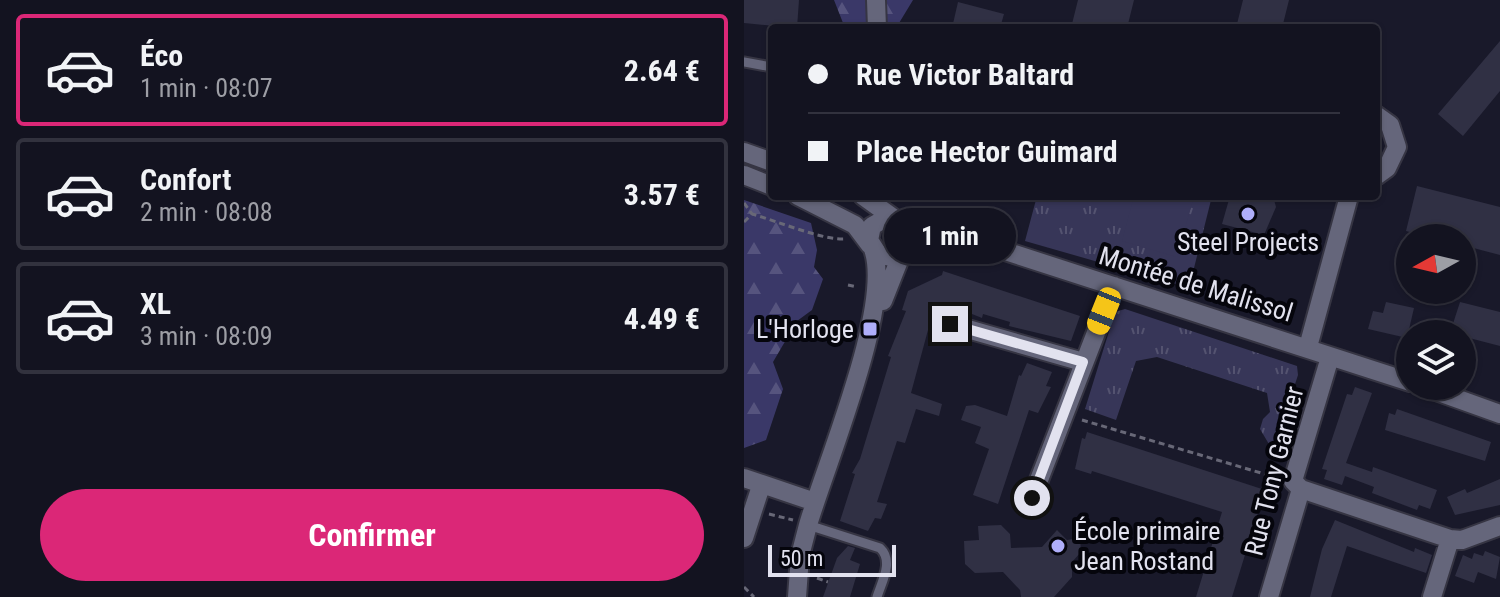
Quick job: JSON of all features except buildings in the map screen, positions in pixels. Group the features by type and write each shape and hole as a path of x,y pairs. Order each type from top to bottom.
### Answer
{"street":[{"path":"876,0 877,24"},
{"path":"1380,118 1390,125 1397,147 1387,168 1380,173"},
{"path":"744,152 768,161"},
{"path":"744,175 768,184"},
{"path":"806,200 855,225 872,248"},
{"path":"797,597 800,523 815,502 870,329 908,233 869,200"},
{"path":"1308,347 1348,200"},
{"path":"870,329 878,282 872,226 895,220"},
{"name":"Montée de Malissol","path":"895,220 936,225 965,238 1396,378"},
{"name":"Montée de Malissol","path":"872,248 886,257 933,236 965,238"},
{"path":"1032,498 1114,286"},
{"path":"950,324 1083,362"},
{"name":"Rue Tony Garnier","path":"1269,597 1330,357"},
{"path":"1461,400 1500,414"},
{"path":"744,538 753,510 752,482 815,502"},
{"path":"1297,485 1450,539 1462,540 1500,526"},
{"path":"1432,597 1450,539"}],"lane":[{"path":"744,62 768,66"},
{"path":"800,523 880,548 888,561 877,597"}],"path":[{"path":"744,203 752,214 800,227 828,240 851,239"},
{"path":"744,222 752,214"},
{"path":"1063,414 1297,485"},
{"path":"753,510 800,523"},
{"path":"744,587 754,597"}],"green space":[{"path":"834,0 913,0 898,24 843,24"},
{"path":"744,200 811,223 817,250 814,267 823,279 812,310 797,321 773,362 783,389 766,440 744,448"},
{"path":"1036,200 1211,200 1189,288 1025,241"},
{"path":"1133,200 1193,200 1177,257 1122,241"},
{"path":"1125,309 1297,366 1298,375 1273,451 1260,429 1263,419 1270,412 1267,393 1157,357 1136,361 1116,420 1085,409 1115,312"}],"place":[{"name":"Steel Projects","path":"1248,214"},
{"name":"L'Horloge","path":"870,329"},
{"name":"École primaire Jean Rostand","path":"1058,546"}],"route":[{"path":"950,324 1083,362 1032,498"}]}
